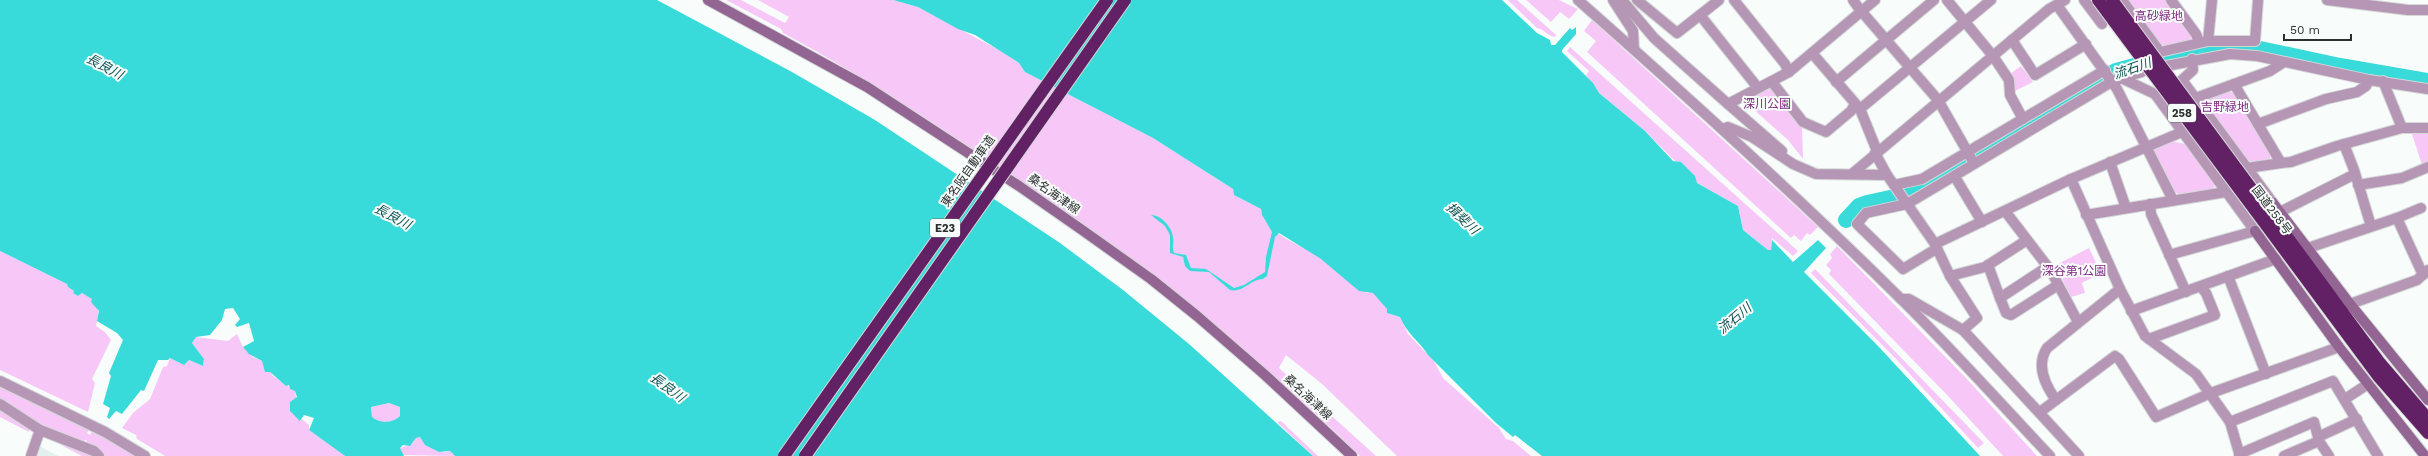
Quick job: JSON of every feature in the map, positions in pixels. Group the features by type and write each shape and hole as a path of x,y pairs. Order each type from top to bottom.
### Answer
{"highway":[{"name":"東名阪自動車道","path":"784,456 1107,0"},
{"name":"E23","path":"805,456 1125,0"},
{"name":"国道258号","path":"2098,0 2273,219 2378,376 2428,434"},
{"name":"国道258号","path":"2112,0 2380,363 2428,418"}],"main road":[{"name":"桑名海津線","path":"708,0 867,87 1019,186 1085,232 1151,279 1197,316 1265,375 1352,456"},
{"path":"2273,203 2273,219 2308,248 2350,304 2428,400"},
{"path":"2255,231 2339,347 2425,456"}],"street":[{"path":"1578,0 1722,128 1901,299 2050,456"},
{"path":"1613,0 1633,31 1634,49"},
{"path":"1622,0 1654,38 1800,167"},
{"path":"1637,0 1677,33 1719,0"},
{"path":"1734,0 1785,64 1789,72"},
{"path":"1728,104 1789,72 1812,53 1858,6 1876,0"},
{"path":"1836,82 1934,0"},
{"path":"1947,0 1993,56 2009,80 2010,95 2024,119"},
{"path":"1772,82 1803,122 1826,132 1851,111 1910,68 1991,0"},
{"path":"2084,0 2102,24"},
{"path":"2122,0 2160,52 2204,42 2254,41 2258,0"},
{"path":"2170,0 2204,42"},
{"path":"2204,42 2212,0"},
{"path":"2327,0 2428,10"},
{"path":"1853,173 1938,100 2056,3 2111,76 2173,200"},
{"path":"1858,6 1938,100 1971,158"},
{"path":"1700,16 1758,88"},
{"path":"2012,40 2035,75 2086,44"},
{"path":"1812,53 1858,106 1876,152 1887,175 1935,247 1950,276 1977,318 1963,330"},
{"path":"2166,66 2192,59 2230,54 2284,62 2369,80 2428,89"},
{"path":"2192,59 2193,70 2182,80 2273,203"},
{"path":"2196,98 2270,72 2284,62"},
{"path":"2142,72 2111,76 2024,119 1971,158 1955,177 1906,203 1866,213 1857,224 1903,269 1935,247 1982,222 2071,179 2182,132"},
{"path":"2111,76 2154,94 2255,231 2169,255"},
{"path":"1896,188 1922,179 1971,158 2111,76"},
{"path":"2258,124 2326,99 2356,92 2366,86 2369,80"},
{"path":"2383,81 2402,128"},
{"path":"2234,84 2281,163"},
{"path":"1722,128 1728,127 1752,137 1800,167 1816,174 1839,175 1853,173 1887,175"},
{"path":"2247,168 2291,162 2344,144 2402,128 2428,128"},
{"path":"2344,144 2371,226"},
{"path":"2110,162 2126,208"},
{"path":"2358,185 2402,178 2428,167"},
{"path":"2273,219 2355,174"},
{"path":"1955,177 1982,222"},
{"path":"2071,179 2086,215 2131,311 2149,339 2196,374 2211,393 2230,422 2239,455 2314,422 2319,439 2329,456"},
{"path":"2086,215 2226,192"},
{"path":"2150,204 2151,214 2186,292"},
{"path":"2308,248 2397,218 2421,208"},
{"path":"2005,211 2047,267 2078,322"},
{"path":"2350,304 2417,280 2425,272 2397,218"},
{"path":"1950,276 1988,265 2027,240"},
{"path":"2131,311 2276,259"},
{"path":"1988,265 2006,313 2011,315 2058,285"},
{"path":"2000,298 2047,267"},
{"path":"2228,276 2266,374"},
{"path":"2149,339 2215,315 2206,293 2201,287"},
{"path":"2056,400 2047,388 2042,358 2047,348 2120,289"},
{"path":"1901,299 1909,299 1963,330 2079,456"},
{"path":"2040,412 2115,356 2119,359 2156,417 2211,393 2339,347"},
{"path":"0,381 105,432 144,456"},
{"path":"2230,422 2333,381 2378,456"},
{"path":"2345,399 2368,384"},
{"path":"0,404 40,430 94,451 99,456"},
{"path":"2275,438 2283,456 2357,419"},
{"path":"31,456 40,430"}],"shaded area":[{"path":"39,446 58,456 35,456"}],"green space":[{"path":"726,0 741,0 785,23 789,17 758,0 893,0 918,7 999,50 1019,63 1025,72 1153,138 1233,189 1234,195 1261,209 1269,226 1276,232 1320,258 1367,293 1373,292 1388,309 1387,313 1400,317 1408,334 1434,361 1443,378 1499,428 1506,439 1513,441 1531,456 1397,456 1322,384 1286,355 1279,368 1376,456 1360,456 1280,381 1238,345 1152,277 1063,211 932,122 844,67 783,33 781,29"},
{"path":"1508,0 1517,0 1556,35 1555,37 1537,28"},
{"path":"1526,0 1559,0 1578,9 1569,19 1560,12 1551,22"},
{"name":"高砂緑地","path":"2126,0 2166,0 2192,35 2190,40 2166,46 2161,44"},
{"path":"1592,20 1818,227 1810,235 1807,233 1801,241 1794,235 1791,238 1587,52 1596,41 1584,31"},
{"path":"1570,47 1798,251 1793,256 1772,238 1771,250 1768,250 1743,230 1738,206 1697,183 1645,131 1599,93 1586,75 1589,71 1567,51"},
{"path":"2021,66 2033,82 2015,91 2010,74"},
{"name":"深川公園","path":"1767,88 1772,89 1802,126 1803,159 1788,140 1743,100"},
{"name":"吉野緑地","path":"2228,91 2233,93 2271,155 2269,160 2254,162 2247,160 2207,107 2210,96"},
{"path":"2411,131 2428,132 2428,164 2422,165"},
{"path":"2172,141 2185,144 2215,185 2212,190 2179,194 2174,192 2153,149"},
{"path":"1837,246 1966,378 2037,456 2003,456 1948,396 1829,274 1831,270 1826,265 1832,258 1830,254"},
{"name":"深谷第1公園","path":"2089,248 2101,273 2082,283 2085,293 2071,297 2056,265"},
{"path":"0,251 67,284 68,287 74,291 73,293 78,296 82,293 93,299 92,302 98,311 96,326 105,332 111,340 92,379 95,383 88,412 0,370"},
{"path":"1815,269 1984,443 1978,448 1896,359 1811,273"},
{"path":"237,334 243,347 253,357 262,361 273,376 295,391 300,421 302,419 309,425 309,430 345,456 165,456 137,439 136,435 122,428 133,413 150,399 163,367 167,366 170,358 184,365 189,360 203,366 204,359 192,343 196,337 228,341"},
{"path":"0,386 89,430 87,433 90,435 92,431 137,456 102,456 86,445 87,441 85,440 83,443 42,428 0,401"},
{"path":"389,403 400,407 400,416 394,420 386,422 379,421 372,417 371,407"},
{"path":"0,409 29,429 29,432 0,417"},
{"path":"1281,421 1318,456 1313,456 1277,422"},
{"path":"44,436 96,456 82,456"},
{"path":"420,437 436,451 450,451 455,456 402,455 400,448 412,444 416,438"}],"water":[{"name":"長良川","path":"0,0 657,0 792,72 875,120 1060,243 1123,290 1189,344 1313,456 455,456 450,451 439,452 425,445 420,437 416,438 410,446 403,445 400,448 404,456 345,456 309,430 314,418 304,415 300,421 290,411 290,402 297,397 295,391 290,389 289,385 286,386 270,372 265,372 262,361 249,354 243,347 254,341 249,323 237,327 235,325 240,319 233,308 225,309 222,320 210,335 196,337 192,343 204,359 203,366 189,360 184,365 170,358 168,360 158,360 144,391 141,390 122,414 116,411 109,419 107,417 110,408 103,404 111,376 109,373 123,340 117,333 97,321 99,311 91,302 92,299 82,293 78,296 73,293 74,291 68,287 67,284 0,251","holes":["389,403 400,407 400,416 394,420 383,422 372,417 371,407"]},
{"name":"揖斐川","path":"893,0 1502,0 1537,33 1550,40 1551,45 1555,45 1570,28 1572,30 1576,27 1576,34 1562,50 1562,52 1593,83 1599,93 1645,131 1673,161 1681,162 1695,176 1697,183 1738,206 1743,230 1768,250 1771,250 1772,240 1793,262 1818,240 1826,248 1804,272 1878,346 1980,456 1542,456 1515,435 1513,437 1496,423 1428,355 1406,328 1400,317 1387,313 1387,309 1373,293 1359,291 1321,259 1279,233 1275,237 1267,276 1239,290 1230,290 1209,272 1190,271 1185,266 1183,257 1170,253 1170,235 1165,226 1151,215 1162,219 1171,229 1174,253 1186,255 1191,268 1206,269 1234,288 1244,285 1265,272 1266,257 1272,232 1262,215 1261,209 1234,195 1233,189 1153,138 1025,72 1019,63 975,35 958,29 918,7"}],"waterway":[{"name":"流石川","path":"1846,220 1859,206 1904,195 1917,189 1931,179 2116,71 2175,55 2223,47 2260,49 2340,66 2428,81"}]}
